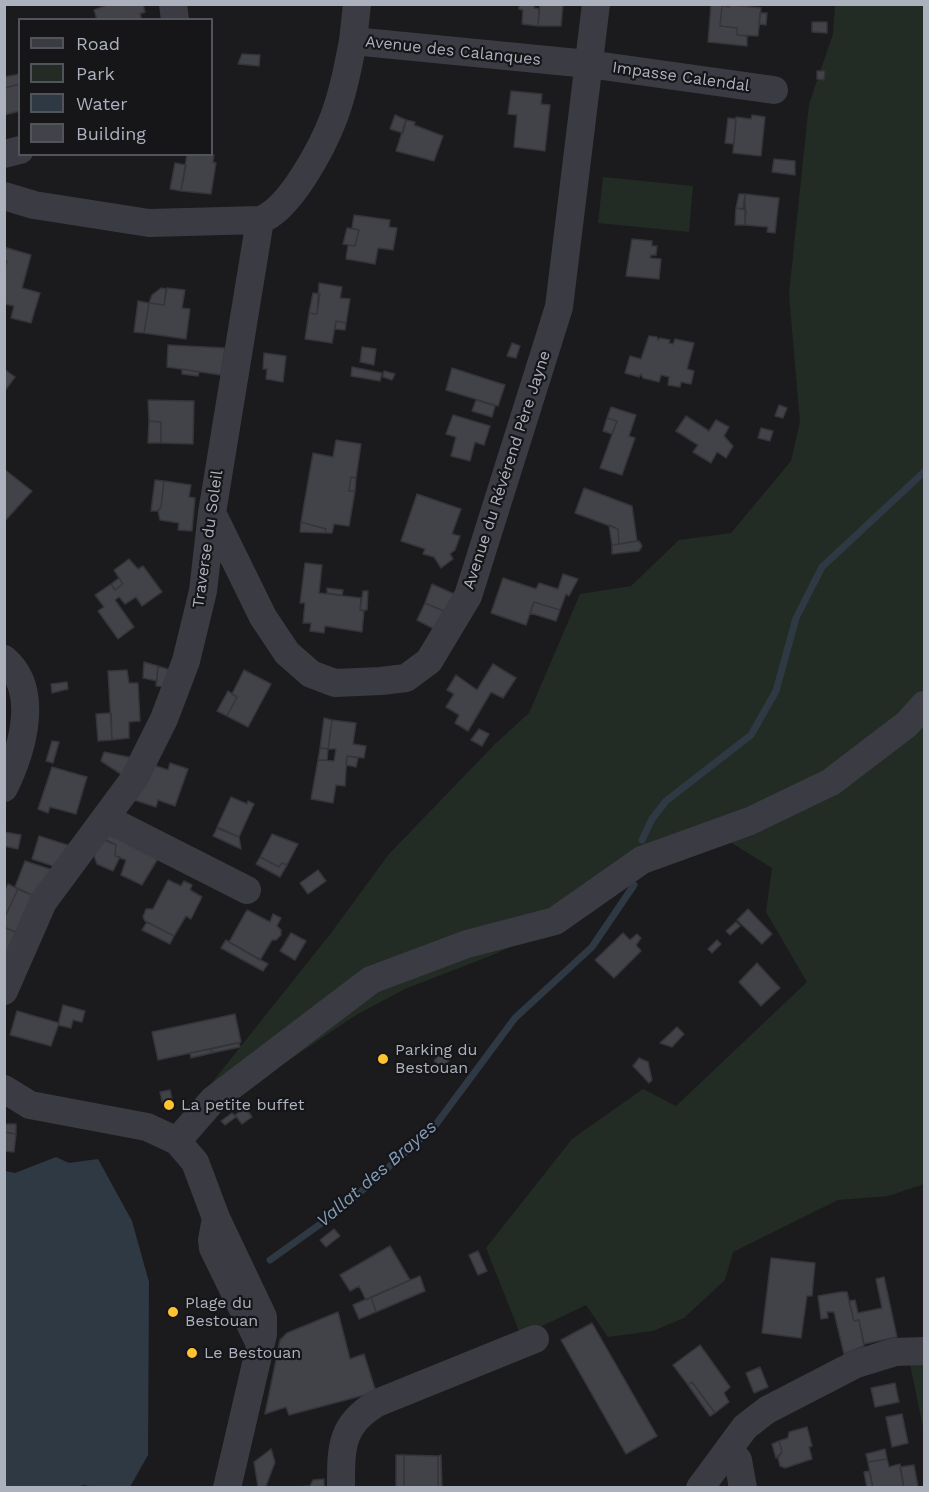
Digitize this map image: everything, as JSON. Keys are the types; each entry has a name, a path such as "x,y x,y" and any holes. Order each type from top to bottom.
{"street":[{"path":"353,41 357,4"},
{"path":"588,64 596,4"},
{"name":"Avenue des Calanques","path":"260,220 276,211 286,201 329,127 346,77 353,41 588,64"},
{"name":"Impasse Calendal","path":"588,64 774,90"},
{"name":"Avenue du Révérend Père Jayne","path":"212,513 263,617 287,653 311,674 334,683 381,681 406,678 429,661 468,596 559,307 588,64"},
{"path":"8,195 34,205 149,223 260,220"},
{"name":"Traverse du Soleil","path":"4,991 43,902 134,779 164,718 186,661 203,591 212,513 260,220"},
{"path":"4,659 19,676 25,688 26,705 15,763 4,788"},
{"path":"177,1141 213,1100 371,980 467,944 555,921 642,860 750,821 831,782 907,724 924,705"},
{"path":"106,819 247,890"},
{"path":"4,1089 30,1105 147,1127 177,1141 195,1162 216,1218 263,1317 264,1325 227,1488"},
{"path":"341,1488 341,1454 344,1438 362,1412 377,1403 535,1339"},
{"path":"700,1488 756,1418 856,1364 895,1352 924,1351"},
{"path":"729,1450 738,1460 744,1488"}],"green space":[{"path":"835,5 924,5 924,1184 888,1196 838,1200 733,1252 725,1280 684,1318 653,1331 608,1337 586,1305 521,1336 486,1248 572,1139 643,1089 676,1106 807,982 766,912 772,868 722,837 645,866 556,926 490,956 405,989 356,1015 218,1108 206,1090 331,933 389,854 495,744 529,713 580,594 631,586 679,540 731,533 791,461 800,422 789,294 809,104 833,34"},
{"path":"603,177 693,186 689,232 598,223"},
{"path":"910,1364 924,1365 924,1432"}],"water":[{"path":"56,1157 69,1163 98,1159 132,1221 149,1282 148,1455 130,1487 84,1485 72,1488 5,1487 5,1171 15,1173"}],"building":[{"path":"110,4 143,4 145,12 140,14 141,18 96,18 94,10"},
{"path":"519,4 534,4 534,8 539,9 538,26 522,24 523,10 519,9"},
{"path":"540,4 563,4 561,26 538,26"},
{"path":"711,4 730,5 730,7 722,6 720,26 737,28 737,35 747,36 747,46 708,42"},
{"path":"730,5 761,8 758,36 737,35 737,28 720,26 722,6 730,7"},
{"path":"760,13 767,13 766,25 759,24"},
{"path":"812,22 827,22 827,33 812,32"},
{"path":"242,54 260,55 259,66 238,64"},
{"path":"817,71 825,71 824,80 817,79"},
{"path":"18,74 18,84 4,88 4,77"},
{"path":"18,84 18,112 4,115 4,88"},
{"path":"511,91 542,94 541,104 550,105 545,151 514,147 517,115 508,114"},
{"path":"395,115 406,120 403,133 390,129"},
{"path":"752,115 765,117 761,156 733,153 736,117 751,119"},
{"path":"728,118 736,119 734,144 725,143"},
{"path":"406,120 443,136 434,161 396,151"},
{"path":"214,155 213,162 216,163 211,194 181,191 187,156"},
{"path":"774,159 795,161 795,175 772,172"},
{"path":"175,163 186,165 181,191 170,189"},
{"path":"739,194 745,194 743,209 736,208"},
{"path":"745,194 779,198 775,233 767,232 768,227 745,225"},
{"path":"736,208 746,210 745,225 735,225"},
{"path":"354,215 390,220 389,227 397,228 393,250 378,248 375,264 346,259 348,245 355,246 359,230 352,228"},
{"path":"347,228 359,230 355,246 343,244"},
{"path":"632,239 652,241 652,246 657,246 656,255 651,255 650,258 661,259 659,279 626,276"},
{"path":"4,247 31,255 22,288 40,293 31,323 11,318 14,306 5,304 4,270 7,261 4,261"},
{"path":"319,283 342,287 340,298 350,299 346,323 336,321 332,343 305,339 309,313 317,314"},
{"path":"161,288 166,289 164,305 149,303 152,295"},
{"path":"167,288 185,290 182,308 190,309 186,339 144,333 149,303 164,305"},
{"path":"313,293 320,294 317,314 309,313"},
{"path":"138,301 149,303 144,333 134,332"},
{"path":"336,321 346,323 345,330 335,329"},
{"path":"649,336 657,337 658,340 660,338 670,340 669,343 673,344 675,339 694,343 687,369 694,371 691,384 681,382 680,387 668,385 669,377 661,375 659,382 643,378 641,374 639,377 625,373 630,356 641,359"},
{"path":"512,343 520,346 516,358 507,356"},
{"path":"168,345 225,348 221,375 167,367"},
{"path":"362,347 376,349 374,365 360,362"},
{"path":"264,353 286,356 283,382 266,379 267,369 263,369"},
{"path":"352,367 382,373 380,381 351,376"},
{"path":"452,368 505,385 498,406 446,390"},
{"path":"4,369 15,377 4,392"},
{"path":"182,369 199,372 198,376 182,374"},
{"path":"384,371 395,374 392,380 383,377"},
{"path":"148,400 194,401 193,444 161,443 161,422 149,421"},
{"path":"476,400 495,406 492,417 472,411"},
{"path":"779,405 787,408 783,418 775,416"},
{"path":"611,407 636,415 629,436 635,438 622,475 600,468 617,421 607,418"},
{"path":"453,415 490,426 484,445 475,442 470,461 451,456 456,437 446,434"},
{"path":"686,416 709,431 716,420 729,427 724,436 733,446 726,458 717,452 711,463 693,452 698,445 676,431"},
{"path":"607,418 617,421 612,434 603,431"},
{"path":"149,421 161,422 161,443 148,443"},
{"path":"761,428 773,431 770,441 758,438"},
{"path":"336,440 361,444 356,478 351,477 349,491 355,491 349,526 334,524 332,533 325,533 326,529 301,522 313,453 333,457"},
{"path":"4,469 32,491 4,522"},
{"path":"351,477 356,478 355,491 349,491"},
{"path":"155,480 164,481 161,507 158,511 151,511"},
{"path":"164,481 191,485 189,497 195,498 192,531 178,530 179,523 160,520 158,511 161,507"},
{"path":"584,488 632,506 637,541 619,544 618,529 575,513"},
{"path":"417,494 461,509 452,534 460,536 455,550 450,554 453,559 441,568 434,557 423,554 425,549 401,541"},
{"path":"301,522 326,529 325,533 300,532"},
{"path":"609,525 618,529 619,544 612,545"},
{"path":"639,541 642,546 639,551 612,554 612,545"},
{"path":"129,559 138,569 143,566 162,592 142,606 136,597 125,604 119,597 115,600 134,627 118,639 98,611 104,607 95,595 111,584 115,590 123,584 114,570"},
{"path":"305,563 322,565 319,593 361,598 360,610 364,611 362,632 325,626 324,633 310,631 311,623 303,623 305,603 300,603"},
{"path":"563,574 578,579 569,596 566,594 560,610 534,602 526,625 491,613 503,578 536,589 539,583 558,589"},
{"path":"119,578 123,584 115,590 111,584"},
{"path":"432,584 454,594 446,612 425,603"},
{"path":"327,588 343,590 342,595 327,593"},
{"path":"363,591 368,591 367,610 360,610"},
{"path":"534,602 560,610 556,621 530,613"},
{"path":"425,603 446,612 436,630 417,620"},
{"path":"144,662 158,666 157,681 143,678"},
{"path":"493,664 516,678 503,698 491,692 468,731 455,723 459,715 446,707 454,694 447,690 456,675 477,690"},
{"path":"158,666 176,672 170,687 156,686"},
{"path":"127,670 129,683 138,683 140,721 129,722 129,738 112,740 108,671"},
{"path":"244,670 271,684 248,727 227,716 237,697 232,694"},
{"path":"67,682 68,689 52,693 51,684"},
{"path":"228,691 237,697 227,716 217,711"},
{"path":"111,713 112,740 98,741 96,714"},
{"path":"324,718 332,720 328,749 320,748"},
{"path":"332,720 356,723 353,744 366,746 364,758 347,756 345,786 336,785 333,803 311,799 318,760 334,761 336,749 328,749"},
{"path":"479,729 489,734 482,746 471,740"},
{"path":"52,741 59,742 53,763 46,761"},
{"path":"320,748 328,749 327,760 318,760"},
{"path":"104,752 133,758 124,776 101,761"},
{"path":"347,756 358,758 356,767 346,765"},
{"path":"170,763 188,769 175,806 158,800 156,807 134,800 153,765 168,770"},
{"path":"52,767 87,777 76,814 50,807 48,813 38,809"},
{"path":"231,797 247,804 248,801 254,804 239,837 217,827"},
{"path":"217,828 239,837 241,849 213,836"},
{"path":"104,830 160,855 142,885 121,875 126,860 115,856 116,845 98,837"},
{"path":"4,832 21,835 18,849 4,846"},
{"path":"272,834 298,844 287,865 282,863 279,867 260,857"},
{"path":"39,836 77,848 59,868 32,859"},
{"path":"102,838 116,845 115,856 120,857 113,871 97,864 94,856"},
{"path":"260,857 279,867 282,863 287,865 280,877 256,864"},
{"path":"25,861 56,871 36,897 15,887"},
{"path":"318,870 326,881 308,894 300,883"},
{"path":"168,880 181,886 184,881 192,885 190,890 202,897 191,919 186,916 174,936 145,921 143,917 146,909 153,909"},
{"path":"8,884 18,889 4,919 4,892"},
{"path":"18,889 36,897 20,934 4,927 4,919"},
{"path":"748,909 772,934 762,944 737,920"},
{"path":"247,910 270,922 273,914 281,918 277,926 281,930 281,935 276,940 272,940 260,960 229,942"},
{"path":"147,922 174,936 170,944 142,930"},
{"path":"736,922 740,926 730,935 726,931"},
{"path":"4,927 20,934 4,971"},
{"path":"291,933 306,941 295,960 280,951"},
{"path":"623,933 630,940 637,934 641,938 636,945 641,951 614,978 595,960"},
{"path":"226,940 268,964 263,971 221,948"},
{"path":"717,940 721,944 712,953 708,949"},
{"path":"757,963 780,988 761,1006 739,982"},
{"path":"63,1005 85,1011 82,1022 73,1020 71,1028 58,1025"},
{"path":"17,1011 59,1023 51,1046 10,1035"},
{"path":"235,1014 241,1042 158,1060 152,1032"},
{"path":"677,1027 684,1034 672,1047 660,1043"},
{"path":"466,1042 473,1047 468,1054 461,1049"},
{"path":"239,1043 240,1047 212,1053 211,1049"},
{"path":"211,1049 212,1053 191,1058 190,1053"},
{"path":"441,1052 450,1059 443,1068 434,1061"},
{"path":"639,1058 648,1062 652,1080 649,1083 633,1066"},
{"path":"170,1090 174,1108 164,1110 160,1092"},
{"path":"243,1104 252,1117 242,1124 235,1115 238,1113 236,1109"},
{"path":"232,1113 236,1117 225,1125 221,1121"},
{"path":"4,1124 16,1124 16,1134 4,1132"},
{"path":"4,1132 16,1134 14,1152 4,1151"},
{"path":"334,1229 340,1236 326,1247 320,1240"},
{"path":"390,1246 410,1280 366,1300 359,1286 350,1291 340,1275"},
{"path":"478,1251 487,1271 478,1275 469,1255"},
{"path":"771,1258 815,1263 812,1296 807,1296 801,1338 762,1333"},
{"path":"420,1276 425,1291 376,1312 371,1297"},
{"path":"884,1277 897,1337 864,1344 859,1320 854,1321 849,1301 855,1300 858,1313 882,1308 876,1279"},
{"path":"847,1292 854,1321 859,1320 864,1346 844,1354 834,1312 827,1312 828,1318 821,1319 818,1296"},
{"path":"371,1297 376,1312 359,1319 353,1305"},
{"path":"338,1312 350,1359 364,1354 376,1392 289,1415 286,1407 265,1414 280,1340 287,1333"},
{"path":"592,1323 657,1436 626,1454 561,1340"},
{"path":"700,1345 730,1387 724,1393 729,1402 715,1413 692,1382 688,1385 673,1365"},
{"path":"760,1367 768,1387 754,1393 746,1373"},
{"path":"692,1382 715,1413 710,1416 688,1385"},
{"path":"895,1383 899,1402 875,1407 871,1388"},
{"path":"902,1414 908,1443 892,1447 886,1417"},
{"path":"807,1427 812,1446 809,1447 812,1459 785,1468 780,1466 778,1458 782,1452 779,1441 788,1438 789,1432"},
{"path":"779,1441 782,1452 776,1458 772,1444"},
{"path":"271,1449 275,1462 266,1486 258,1487 254,1462"},
{"path":"885,1449 887,1459 868,1462 866,1454"},
{"path":"396,1455 404,1455 404,1488 396,1488"},
{"path":"404,1455 438,1456 438,1488 404,1488"},
{"path":"441,1455 442,1488 438,1488 438,1456"},
{"path":"887,1459 889,1467 900,1464 904,1488 873,1488 868,1462"},
{"path":"914,1465 918,1487 904,1488 900,1467"},
{"path":"869,1471 873,1488 867,1488 864,1472"},
{"path":"324,1479 324,1488 283,1488 310,1486 313,1480"}],"waterway":[{"name":"Vallat des Brayes","path":"642,840 652,819 666,801 751,735 776,691 796,618 822,567 924,472"},
{"name":"Vallat des Brayes","path":"270,1260 340,1210 434,1127 515,1018 592,947 634,885"}],"place":[{"name":"Parking du Bestouan","path":"383,1059"},
{"name":"La petite buffet","path":"169,1105"},
{"name":"Plage du Bestouan","path":"173,1312"},
{"name":"Le Bestouan","path":"192,1353"}]}
